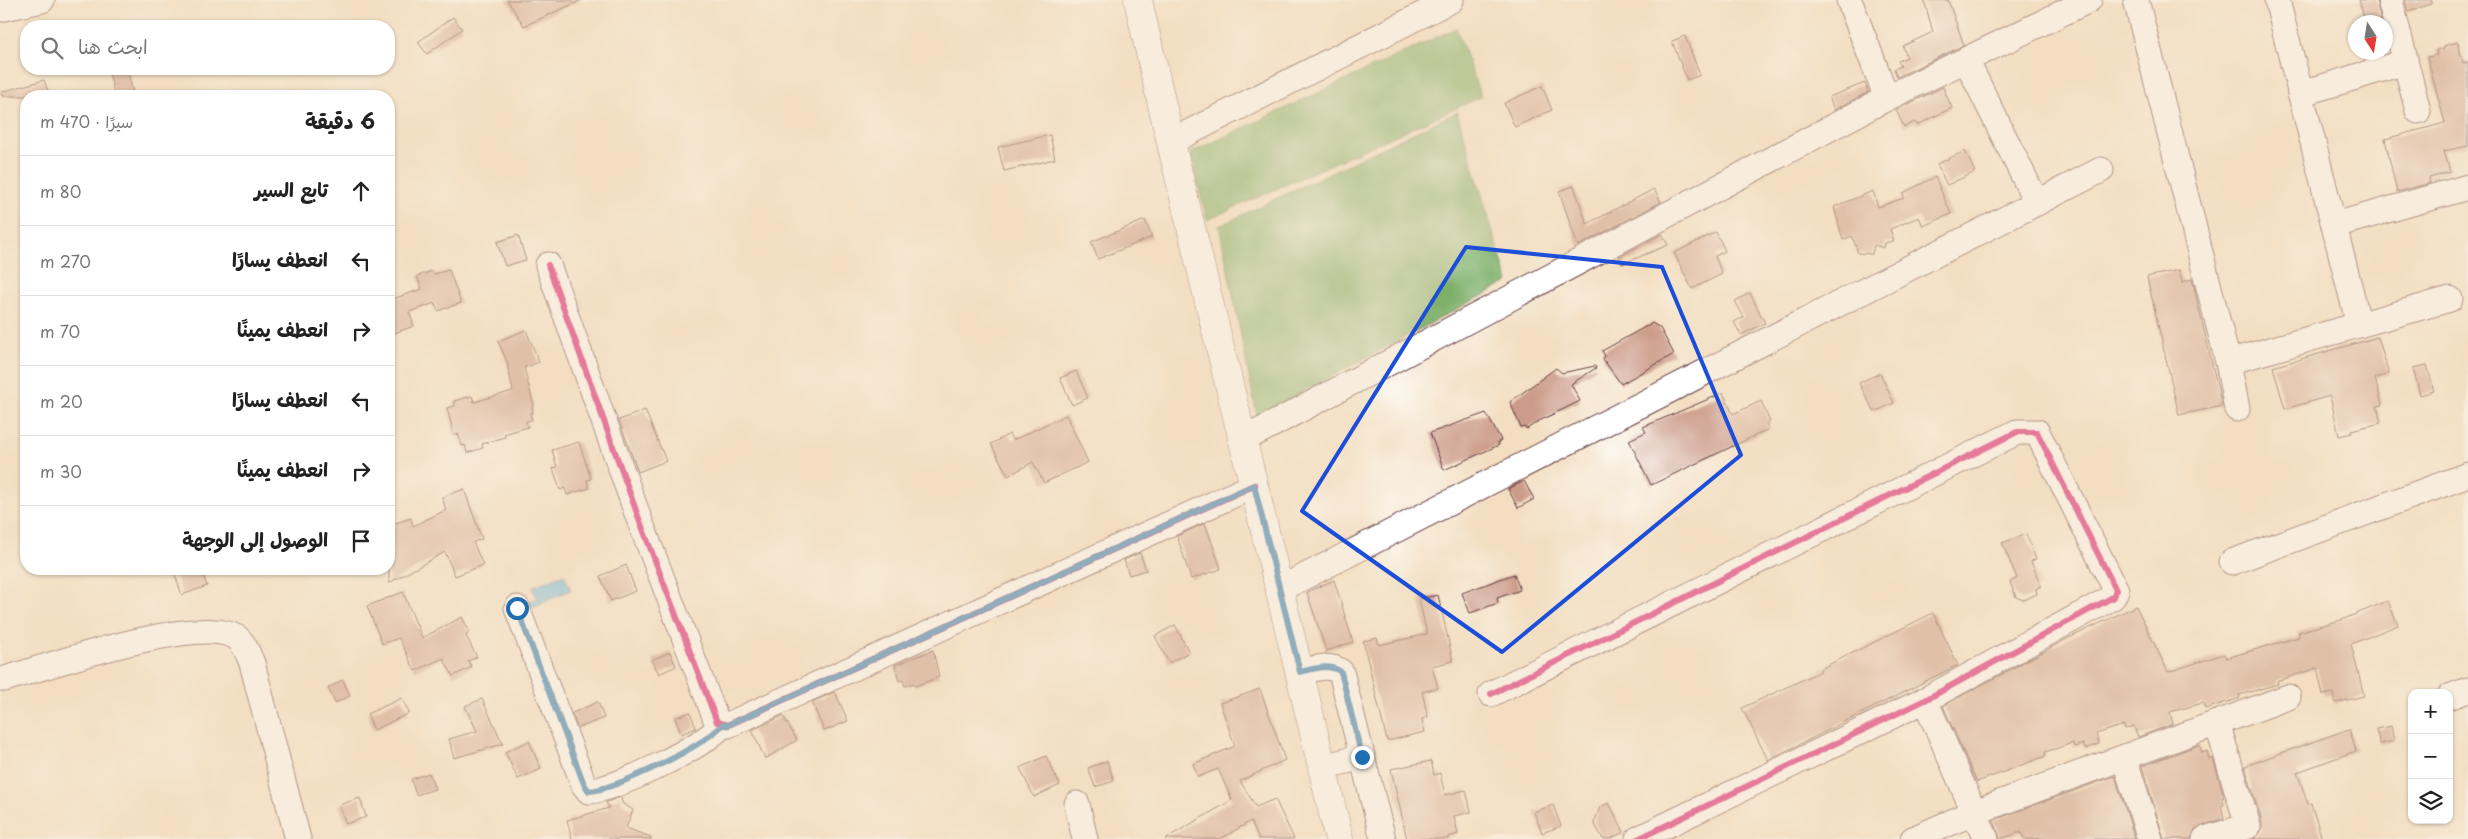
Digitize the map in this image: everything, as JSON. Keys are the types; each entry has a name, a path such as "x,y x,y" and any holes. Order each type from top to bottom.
{"main road":[{"path":"1138,0 1170,142 1280,589 1339,839"}],"street":[{"path":"0,9 42,0"},
{"path":"1170,142 1451,0"},
{"path":"1849,0 1887,98"},
{"path":"1243,440 1887,98 2089,0"},
{"path":"2136,0 2228,362 2237,409"},
{"path":"2277,0 2359,325"},
{"path":"2390,0 2418,111"},
{"path":"2300,94 2405,62"},
{"path":"1972,72 2036,203"},
{"path":"1280,589 2101,170"},
{"path":"2334,225 2468,187"},
{"path":"548,265 638,516 717,722 722,725 728,725 1254,485"},
{"path":"2228,362 2450,299"},
{"path":"1491,694 2017,432 2037,432 2116,590 2116,594 1925,700 1638,839"},
{"path":"2232,562 2468,476"},
{"path":"517,608 584,784 589,791 609,787 681,753 712,736 722,725"},
{"path":"5,679 146,639 198,630 220,631 237,638 247,651 252,663 298,839"},
{"path":"1300,672 1323,667 1334,667 1341,672 1383,839"},
{"path":"2453,696 2468,690"},
{"path":"1913,839 1975,812 2288,697"},
{"path":"1925,700 1986,839"},
{"path":"2205,839 2250,832 2217,723"},
{"path":"1322,767 1362,757"},
{"path":"2124,758 2150,839"},
{"path":"1077,804 1085,839"}],"highlighted area":[{"path":"1466,247 1662,267 1741,455 1502,652 1302,511"}],"green space":[{"path":"1456,28 1481,97 1207,220 1190,153"},
{"path":"1457,112 1508,282 1257,416 1219,226"}],"water":[{"path":"564,574 571,590 530,608 528,602 537,598 532,587"}],"building":[{"path":"507,0 582,0 524,26"},
{"path":"1924,0 1948,0 1964,45 1897,77 1894,69 1901,66 1898,61 1907,57 1903,46 1933,32"},
{"path":"2359,0 2376,0 2379,15 2363,15"},
{"path":"2405,0 2432,0 2432,4 2408,11"},
{"path":"453,17 462,29 427,54 418,42"},
{"path":"1685,36 1700,75 1687,80 1672,41"},
{"path":"2458,42 2463,63 2468,62 2468,146 2444,151 2450,172 2429,178 2430,183 2397,192 2385,139 2445,123 2427,57 2437,55 2436,50"},
{"path":"110,75 129,75 132,90 113,90"},
{"path":"44,80 48,90 20,90 20,96 2,96 1,92"},
{"path":"1865,83 1868,92 1834,110 1829,97"},
{"path":"1542,86 1552,110 1515,127 1504,103"},
{"path":"1943,87 1952,108 1917,125 1915,122 1904,127 1896,110"},
{"path":"1050,135 1055,159 1004,171 998,147"},
{"path":"1965,151 1975,172 1947,185 1937,164"},
{"path":"1935,177 1951,214 1923,226 1919,217 1890,229 1894,241 1885,243 1884,248 1874,245 1872,254 1858,253 1852,236 1843,240 1834,207 1873,191 1878,207 1904,198 1903,193"},
{"path":"1574,186 1587,224 1654,189 1661,202 1578,246 1559,191"},
{"path":"1145,220 1152,237 1098,259 1091,242"},
{"path":"1716,232 1725,251 1715,256 1722,274 1692,289 1674,253"},
{"path":"1662,234 1668,245 1622,264 1619,257"},
{"path":"518,235 526,260 505,266 497,242"},
{"path":"449,270 461,303 438,311 435,303 409,312 414,326 395,333 395,298 422,289 417,276 433,271 434,274"},
{"path":"2179,270 2182,282 2192,279 2222,406 2179,415 2147,277"},
{"path":"1750,293 1765,323 1741,335 1734,322 1744,317 1735,301"},
{"path":"1652,323 1660,328 1674,354 1621,384 1603,359 1605,356 1602,351"},
{"path":"526,330 539,362 524,368 534,406 532,406 533,413 530,413 532,420 526,421 528,427 504,434 505,437 482,444 483,448 467,453 465,445 462,446 458,434 454,435 447,408 455,406 454,401 472,396 474,402 513,391 507,362 498,341"},
{"path":"2378,337 2389,374 2375,378 2382,405 2377,406 2381,423 2351,430 2352,433 2339,436 2330,396 2285,409 2273,367"},
{"path":"2427,365 2434,391 2420,395 2413,368"},
{"path":"1595,366 1596,368 1571,384 1580,401 1537,422 1527,429 1521,428 1510,402 1556,368 1562,373"},
{"path":"1076,371 1088,398 1072,405 1060,378"},
{"path":"1880,373 1894,403 1874,412 1859,383"},
{"path":"1723,393 1733,414 1761,401 1770,422 1766,424 1769,429 1651,485 1629,440 1646,432 1643,427"},
{"path":"645,410 666,461 638,472 619,420"},
{"path":"1486,413 1501,440 1498,442 1499,445 1444,470 1430,433"},
{"path":"1066,415 1088,462 1044,483 1033,462 1008,476 991,444 1009,434 1013,440"},
{"path":"579,442 591,479 587,480 589,488 567,495 565,488 560,490 553,468 557,467 552,450"},
{"path":"1524,481 1534,499 1518,508 1508,489"},
{"path":"464,489 482,539 473,542 483,565 455,576 445,552 389,583 389,575 395,575 395,523 411,518 413,526 446,510 442,497"},
{"path":"1205,523 1221,569 1191,579 1177,536"},
{"path":"2026,534 2036,559 2031,561 2041,586 2036,589 2037,594 2023,600 2016,597 2010,582 2017,578 2002,543"},
{"path":"1140,553 1146,570 1129,575 1124,560"},
{"path":"626,565 636,591 611,601 600,576"},
{"path":"1514,574 1520,590 1497,598 1498,603 1470,613 1462,593"},
{"path":"175,575 203,575 207,586 182,595"},
{"path":"1334,580 1353,642 1326,651 1307,592"},
{"path":"403,592 422,638 462,617 469,631 466,636 477,657 468,661 472,667 453,676 443,658 415,671 399,638 382,644 367,606"},
{"path":"1438,595 1453,661 1432,666 1438,688 1422,692 1428,717 1422,719 1425,732 1387,741 1363,641 1377,638 1379,645 1427,634 1419,599"},
{"path":"2388,601 2398,625 2351,644 2364,696 2335,703 2333,693 2323,695 2317,668 2277,681 2278,684 2239,695 2240,698 2205,709 2203,703 2170,712 2173,724 2138,737 2134,726 2125,729 2124,725 2096,734 2099,744 2085,749 2083,744 2074,747 2073,743 2045,752 2046,756 1977,782 1943,706 2067,639 2136,606 2168,672 2224,654 2226,658 2299,637 2298,632 2341,620"},
{"path":"1933,613 1958,665 1768,760 1742,708 1821,671 1820,669"},
{"path":"1175,625 1189,652 1169,663 1155,636"},
{"path":"933,650 939,677 915,686 914,683 905,686 903,680 899,681 895,665"},
{"path":"670,652 676,666 659,674 652,660"},
{"path":"343,680 350,696 335,703 328,688"},
{"path":"1260,689 1285,760 1240,781 1256,807 1275,799 1294,839 1259,839 1251,821 1220,839 1165,839 1232,800 1218,769 1198,777 1193,764 1235,746 1220,703"},
{"path":"835,692 848,721 824,731 812,702"},
{"path":"402,698 409,713 374,730 367,714"},
{"path":"482,699 503,744 454,758 449,739 477,731 465,706"},
{"path":"598,702 604,718 578,728 572,713"},
{"path":"690,712 696,728 681,734 675,718"},
{"path":"783,716 797,740 765,759 752,730"},
{"path":"2391,726 2394,741 2380,744 2376,729"},
{"path":"2349,729 2356,751 2297,772 2308,804 2311,803 2322,839 2254,839 2262,830 2262,822 2245,766"},
{"path":"529,741 541,769 518,779 505,752"},
{"path":"2199,745 2202,753 2207,751 2209,759 2213,758 2224,797 2222,797 2224,805 2221,806 2224,818 2195,829 2191,839 2164,839 2142,766"},
{"path":"1046,756 1060,785 1034,797 1020,768"},
{"path":"1107,761 1114,781 1095,787 1088,768"},
{"path":"1431,761 1434,775 1440,773 1445,795 1466,790 1471,812 1454,816 1458,834 1448,837 1448,839 1407,839 1391,769"},
{"path":"429,773 435,789 416,795 411,779"},
{"path":"2115,776 2135,839 2024,839 2021,832 2000,839 1994,820"},
{"path":"621,797 622,803 633,810 626,828 651,837 651,839 572,839 567,820 609,808 606,802"},
{"path":"360,798 366,817 346,824 339,805"},
{"path":"1609,803 1624,832 1610,839 1603,839 1594,823 1600,807"},
{"path":"1553,805 1561,826 1542,833 1534,812"}],"cycle path":[{"path":"548,265 638,516 717,722 728,725 1255,485"},
{"path":"1491,694 2017,432 2037,432 2116,590 2113,597 1925,700 1638,839"}],"route":[{"path":"517,608 584,784 589,791 597,791 628,779 690,749 712,736 722,725 728,725 1254,485 1300,672 1323,667 1334,667 1341,672 1362,757"}]}
